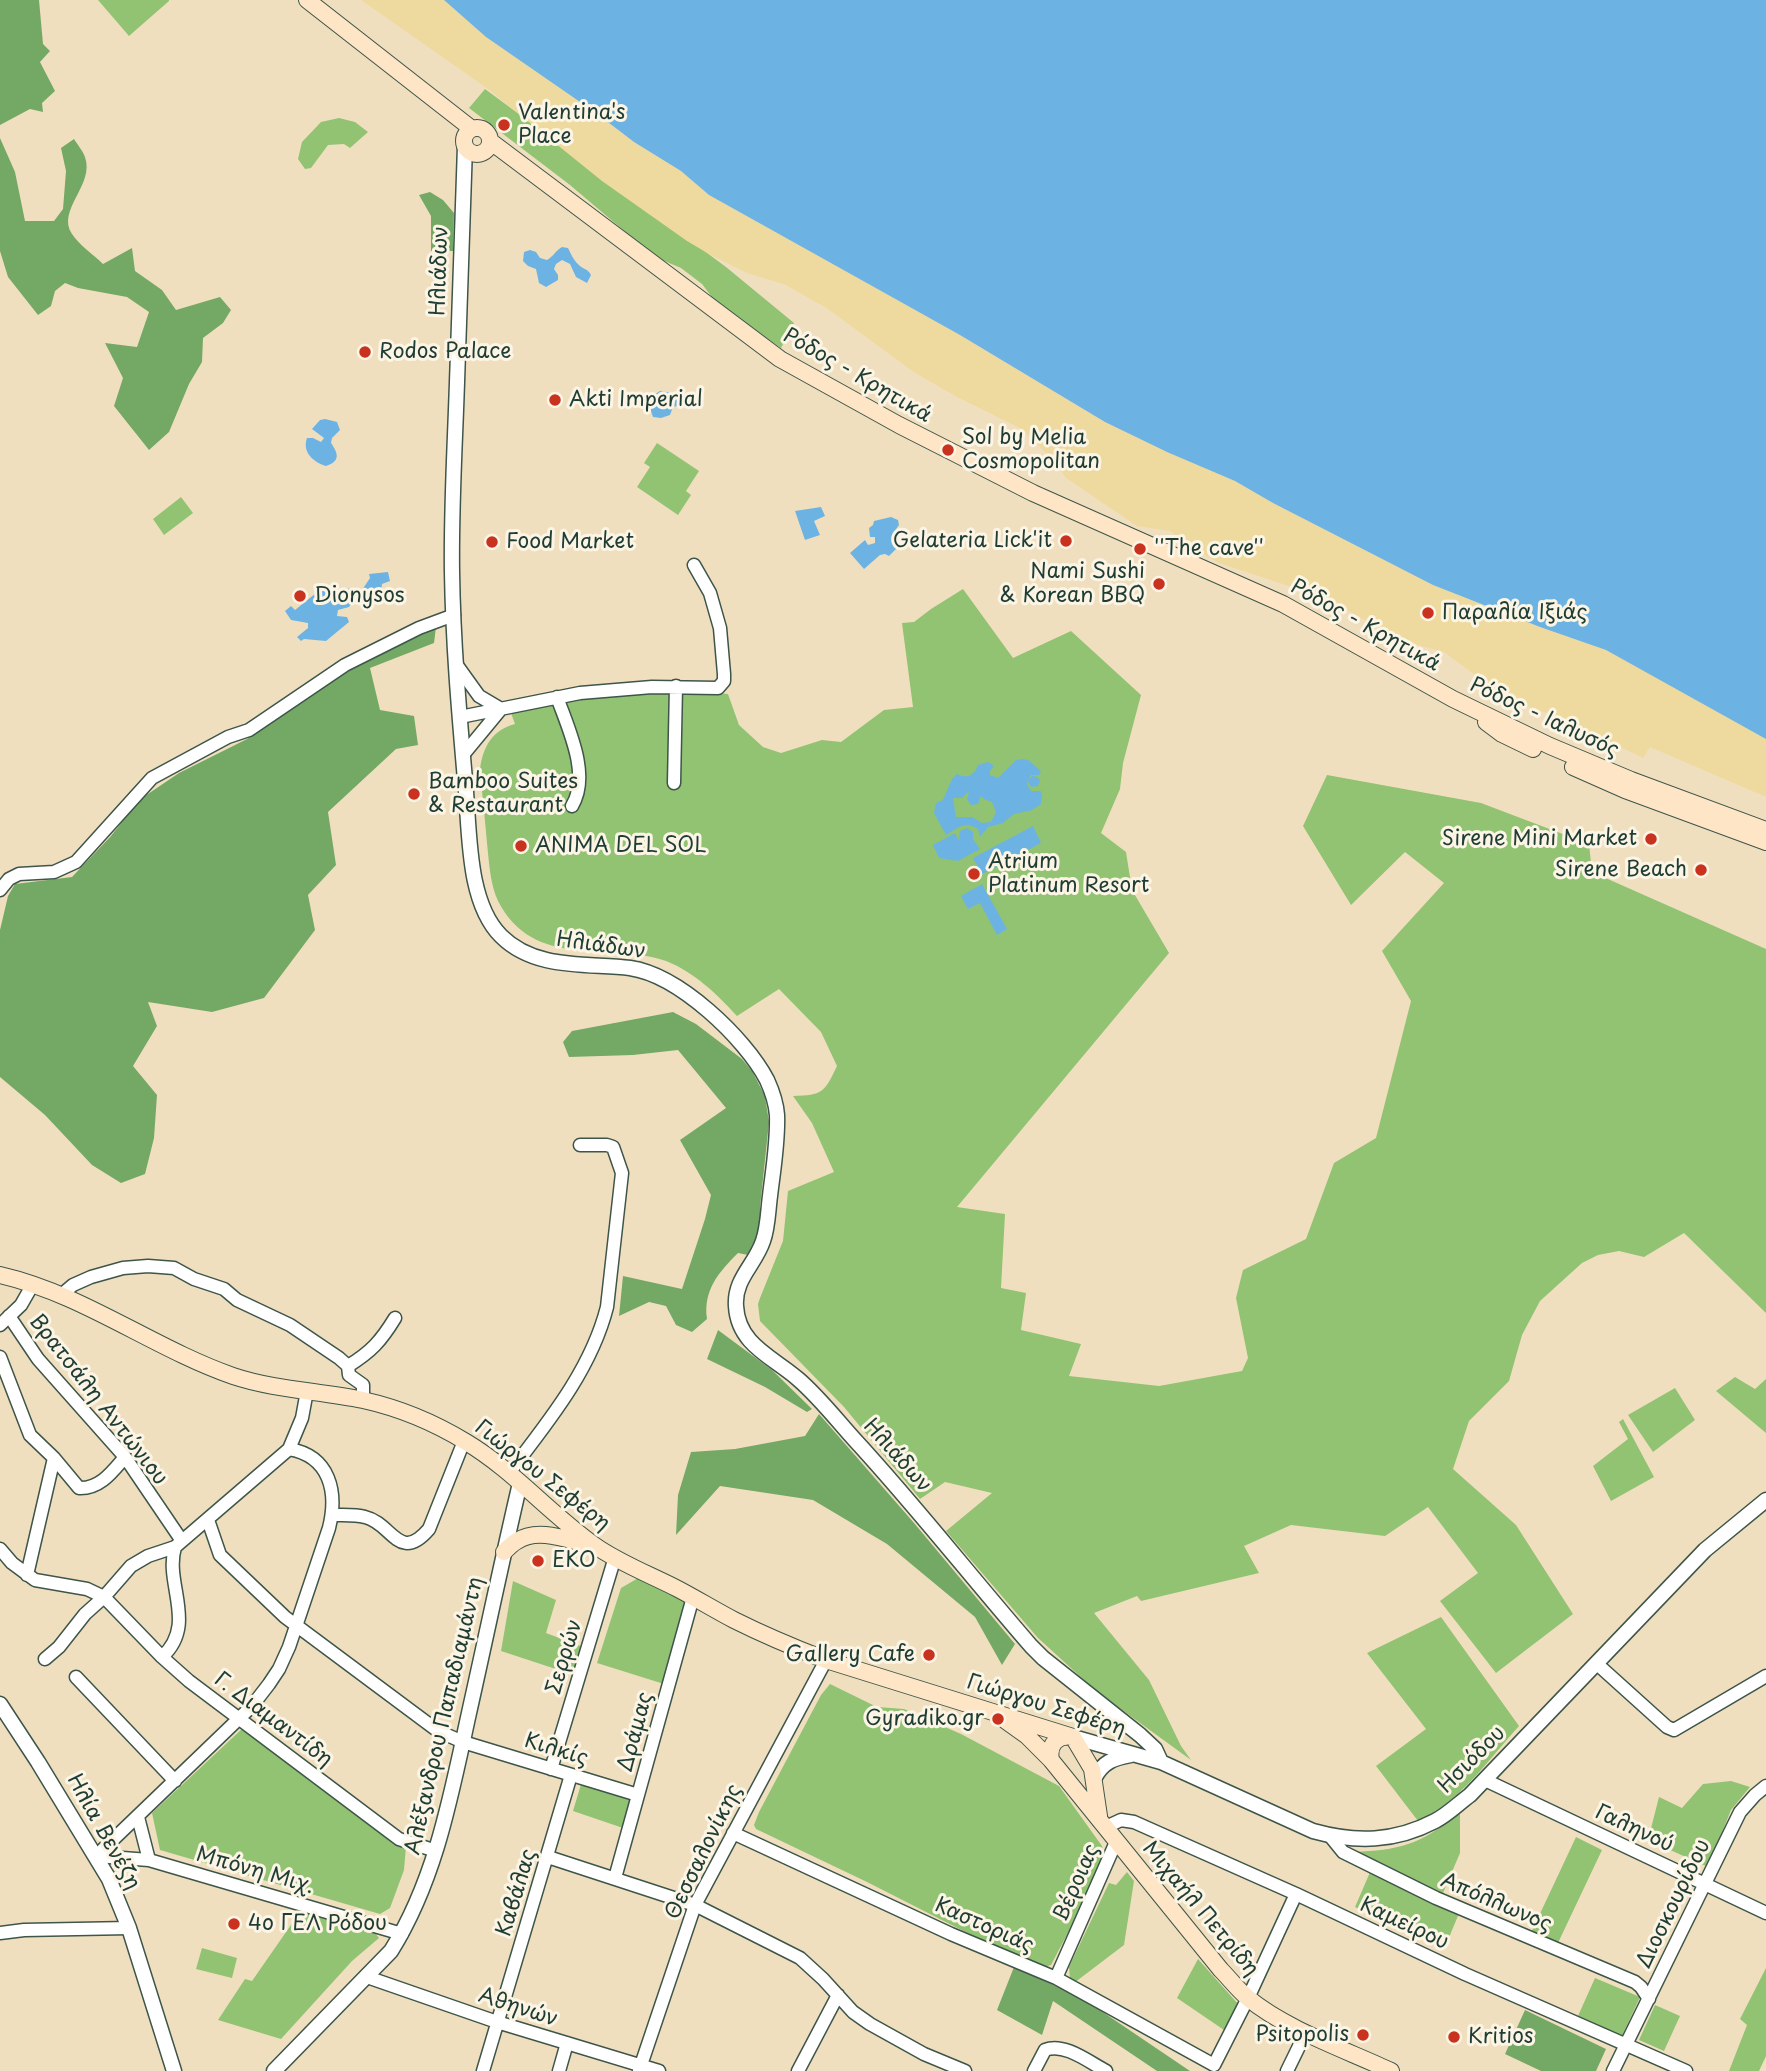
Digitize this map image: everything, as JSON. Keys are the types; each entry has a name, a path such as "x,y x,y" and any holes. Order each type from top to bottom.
{"main road":[{"name":"Ρόδος - Κρητικά","path":"307,0 477,140 780,359 984,469 1283,604 1453,699"},
{"name":"Ρόδος - Ιαλυσός","path":"1453,699 1565,752 1682,800 1766,830"},
{"name":"Ρόδος - Ιαλυσός","path":"1453,699 1502,734 1545,755 1625,790 1766,842"},
{"name":"Γιώργου Σεφέρη","path":"0,1275 33,1284 213,1368 254,1382 363,1400 396,1409 464,1441 514,1478 566,1525 597,1547 734,1620 826,1660 1073,1737"},
{"path":"504,1552 524,1537 541,1535 597,1547"},
{"name":"Μιχαήλ Πετρίδη","path":"990,1712 1027,1736 1051,1760 1221,1970 1248,1998 1306,2032 1391,2071"},
{"path":"1051,1760 1050,1750 1055,1741 1063,1736 1073,1737 1090,1764 1103,1823"},
{"path":"1071,1786 1086,1788 1094,1779"}],"street":[{"name":"Ηλιάδων","path":"477,140 464,173 453,524 456,664 477,890 481,905 500,935 524,953 568,964 648,972 672,984 703,1006 746,1050 769,1085 775,1099 777,1117 774,1167 765,1233 762,1245 742,1275 736,1291 737,1315 747,1337 757,1350 799,1380 892,1481 1031,1646 1140,1735 1155,1749 1161,1762"},
{"path":"460,717 580,693 676,686 718,688 724,681 720,628 710,593 694,565"},
{"path":"0,890 9,879 19,874 54,872 76,862 152,778 229,737 249,730 345,665 419,628 454,615"},
{"path":"456,664 479,696 501,709"},
{"path":"674,783 676,686"},
{"path":"557,697 574,744 580,777 578,797 572,806"},
{"path":"463,755 501,709"},
{"path":"514,1478 574,1384 603,1324 607,1307 622,1173 613,1147 580,1145"},
{"path":"60,1296 73,1285 123,1268 174,1268 194,1279 224,1289 237,1300 290,1325 339,1358 348,1366 349,1375 363,1385 363,1400"},
{"path":"4,1321 21,1305 33,1284"},
{"path":"348,1366 367,1354 379,1342 395,1318"},
{"name":"Βρατσάλη Αντώνιου","path":"4,1321 125,1457 178,1544"},
{"path":"0,1357 30,1435 79,1488 86,1489 104,1481 125,1457"},
{"path":"45,1659 59,1647 93,1605 104,1597 131,1566 178,1544 289,1449 302,1418 307,1391"},
{"path":"332,1515 364,1516 400,1541 419,1541 429,1529 464,1441"},
{"path":"96,1856 252,1706 279,1669 289,1647 332,1515 333,1495 328,1476 311,1457 302,1451 289,1449"},
{"path":"27,1575 54,1458"},
{"name":"Αλέξανδρου Παπαδιαμάντη","path":"274,2071 391,1951 419,1899 436,1851 463,1742 504,1552 514,1478"},
{"name":"Ησιόδου","path":"1138,1756 1161,1762 1313,1831 1330,1836 1356,1840 1373,1839 1410,1831 1436,1820 1485,1780 1705,1550 1766,1500"},
{"name":"Κιλκίς","path":"208,1520 220,1555 285,1618 438,1731 463,1742 638,1796"},
{"path":"162,1657 172,1648 177,1638 179,1605 171,1559 178,1544"},
{"path":"0,1549 12,1563 35,1580 86,1589 104,1597"},
{"name":"Σερρών","path":"551,1769 615,1557"},
{"name":"Γ. Διαμαντίδη","path":"104,1597 162,1657 238,1719 399,1839 436,1851"},
{"name":"Δράμας","path":"615,1878 693,1597"},
{"name":"Θεσσαλονίκης","path":"640,2068 695,1905 826,1660"},
{"path":"1595,1663 1667,1727 1674,1730 1766,1676"},
{"path":"76,1677 175,1781"},
{"name":"Ηλία Βενέζη","path":"0,1704 109,1879 129,1928 174,2071"},
{"path":"1094,1779 1098,1769 1109,1761 1138,1756 1147,1745 1140,1735"},
{"name":"Γιώργου Σεφέρη","path":"1073,1737 1138,1756"},
{"name":"Καβάλας","path":"484,2071 572,1775"},
{"name":"Γαληνού","path":"1485,1780 1766,1913"},
{"name":"Διοσκουρίδου","path":"1613,2071 1740,1812 1766,1786"},
{"path":"138,1817 149,1860"},
{"name":"Καμείρου","path":"1103,1823 1121,1820 1134,1822 1296,1894 1465,1974 1686,2071"},
{"name":"Καστοριάς","path":"733,1833 951,1934 1056,1978 1214,2065 1248,1998"},
{"name":"Απόλλωνος","path":"1330,1836 1343,1852 1436,1898 1635,1982 1649,1999"},
{"name":"Βέροιας","path":"1056,1978 1116,1842"},
{"name":"Μπόνη Μιχ.","path":"96,1856 149,1860 402,1934"},
{"path":"548,1857 695,1905 800,1958 853,2012 879,2030 924,2054 965,2071"},
{"path":"1248,1998 1296,1894"},
{"path":"0,1933 129,1928"},
{"name":"Αθηνών","path":"367,1977 640,2068 659,2071"},
{"path":"799,2071 838,1995"},
{"path":"1287,2071 1306,2032"},
{"path":"559,2071 567,2043"},
{"path":"1034,2071 1045,2050 1055,2047 1106,2071"}],"green space":[{"path":"0,0 39,0 43,44 50,51 40,62 55,91 42,103 43,112 30,109 0,125"},
{"path":"98,0 169,0 169,1 129,36"},
{"path":"485,89 726,267 794,323 781,348 718,305 702,284 681,268 655,257 570,185 469,108"},
{"path":"339,118 355,122 368,132 350,148 344,144 328,145 311,168 305,169 298,159 302,142 321,122"},
{"path":"0,138 15,172 25,221 54,221 63,209 66,171 61,148 74,139 84,155 87,167 72,206 68,225 79,242 103,264 132,248 135,271 162,290 176,310 220,297 231,310 223,323 203,338 202,362 189,384 169,432 149,450 114,406 123,378 105,343 137,347 149,312 127,297 65,283 55,291 51,306 38,315 8,277 0,251"},
{"path":"430,192 443,200 454,213 453,251 431,251 431,216 419,195"},
{"path":"657,443 699,471 686,491 691,495 678,515 637,487 650,467 644,463"},
{"path":"181,497 193,513 164,535 153,519"},
{"path":"963,589 1013,658 1071,631 1141,695 1123,763 1120,789 1101,833 1126,852 1132,890 1169,953 957,1207 1005,1214 1001,1288 1026,1293 1021,1330 1081,1344 1069,1376 1159,1386 1242,1371 1248,1358 1236,1298 1243,1270 1306,1239 1334,1163 1376,1138 1411,1001 1382,951 1444,883 1405,852 1351,905 1303,826 1327,775 1481,803 1589,844 1592,872 1766,949 1766,1313 1684,1233 1644,1257 1619,1251 1598,1255 1582,1263 1540,1301 1522,1335 1509,1381 1469,1421 1453,1469 1516,1525 1573,1614 1496,1673 1440,1601 1478,1573 1428,1507 1385,1536 1291,1525 1244,1546 1259,1573 1141,1601 1137,1596 1094,1613 1149,1680 1181,1746 1191,1760 1096,1691 1038,1638 946,1531 992,1493 945,1482 920,1499 844,1407 760,1321 758,1304 783,1241 788,1191 834,1172 812,1123 793,1096 811,1095 821,1091 837,1066 821,1032 779,989 737,1016 704,984 666,961 552,945 531,937 513,923 498,901 490,873 480,769 490,740 500,730 515,724 511,713 569,699 669,689 728,694 739,725 763,747 781,753 822,740 841,742 884,710 913,707 902,623 914,622"},
{"path":"437,619 434,643 370,668 380,710 414,716 418,745 396,749 328,812 336,865 308,895 315,930 264,998 212,1012 148,1002 157,1026 133,1066 157,1095 154,1138 145,1174 121,1183 92,1165 45,1115 0,1077 0,930 8,896 15,884 72,877 111,836 139,800 179,773 247,739 342,668"},
{"path":"673,1012 696,1024 742,1059 752,1071 765,1096 769,1122 760,1207 763,1229 748,1255 738,1253 714,1282 707,1299 707,1319 692,1332 676,1325 666,1306 649,1302 619,1316 623,1276 682,1289 711,1195 680,1140 726,1108 678,1050 633,1055 569,1057 563,1042 572,1031"},
{"path":"718,1330 772,1370 812,1409 807,1412 765,1387 707,1359"},
{"path":"1735,1377 1755,1389 1766,1379 1766,1433 1716,1391"},
{"path":"1675,1388 1695,1420 1653,1452 1628,1415"},
{"path":"819,1414 1015,1644 1002,1665 975,1617 887,1544 813,1500 720,1486 676,1535 678,1495 691,1452 735,1449 805,1436"},
{"path":"1623,1419 1654,1477 1611,1501 1593,1466 1628,1439 1619,1422"},
{"path":"640,1577 688,1601 664,1684 597,1663 621,1588"},
{"path":"513,1581 556,1600 546,1633 583,1647 574,1675 501,1651"},
{"path":"1441,1617 1519,1726 1461,1791 1418,1821 1376,1766 1426,1729 1367,1653"},
{"path":"830,1684 877,1707 904,1709 961,1734 1059,1786 1102,1846 1105,1862 1051,1965 1045,1967 995,1947 756,1829 754,1825 759,1812 821,1695"},
{"path":"244,1727 406,1846 404,1870 390,1908 380,1914 160,1850 152,1813"},
{"path":"582,1781 632,1798 623,1828 573,1811"},
{"path":"1731,1781 1750,1787 1731,1810 1708,1867 1648,1840 1659,1797 1682,1808 1703,1784"},
{"path":"1460,1812 1460,1853 1443,1893 1348,1852 1381,1850 1408,1844 1433,1832"},
{"path":"1576,1837 1602,1850 1557,1945 1530,1935"},
{"path":"1371,1870 1460,1911 1445,1947 1355,1907"},
{"path":"1127,1872 1134,1881 1124,1945 1074,1983 1070,1980 1069,1967 1109,1883 1116,1885"},
{"path":"302,1909 370,1926 379,1938 352,1961 281,2039 218,2020 245,1979 252,1981"},
{"path":"202,1948 237,1958 232,1978 196,1969"},
{"path":"1198,1959 1239,2005 1224,2030 1177,1998"},
{"path":"1014,1967 1082,1998 1190,2071 1157,2071 1053,2001 1042,2035 997,2010"},
{"path":"1766,1968 1766,2056 1759,2071 1729,2071 1747,2025 1740,2019"},
{"path":"1595,1978 1640,1997 1622,2036 1578,2016"},
{"path":"1655,2005 1680,2016 1664,2051 1639,2040"},
{"path":"1525,2010 1606,2049 1596,2071 1541,2071 1505,2054"}],"sand":[{"path":"361,0 444,0 486,37 634,142 681,171 709,195 960,335 1105,422 1235,481 1433,585 1606,650 1746,726 1766,739 1766,797 1650,747 1643,758 1559,717 1508,700 1444,652 1399,640 1328,599 1219,563 1192,548 1170,531 1137,526 1066,478 1053,460 1022,429 915,373 828,309 786,285 747,273 687,241 602,181 488,89"}],"water":[{"path":"444,0 1766,0 1766,739 1606,650 1433,585 1235,481 1105,422 960,335 709,195 681,171 634,142 486,37"},
{"path":"562,247 568,248 576,262 590,273 587,283 576,277 570,264 562,260 554,269 558,280 546,287 539,283 536,269 523,261 524,252 536,252 540,258 547,260"},
{"path":"660,391 673,393 681,405 673,407 670,415 661,418 653,417 649,405 651,397"},
{"path":"320,420 337,422 340,430 331,443 336,459 326,466 310,456 306,448 307,438 321,442 324,438 312,429"},
{"path":"821,507 825,516 814,521 820,535 805,540 795,511"},
{"path":"891,517 898,520 899,525 894,532 897,548 889,556 880,555 864,569 850,553 865,540 868,545 875,543 875,537 870,537 869,528 874,521"},
{"path":"388,572 390,581 382,584 380,602 363,606 359,600 354,600 349,607 338,610 337,616 347,617 349,622 326,641 301,641 297,637 308,628 308,623 291,620 285,611 291,606 295,610 321,589 331,586 336,590 362,590 370,578 369,574"},
{"path":"1016,760 1028,760 1041,771 1039,775 1031,775 1028,780 1032,776 1037,777 1040,780 1038,786 1031,787 1028,781 1027,784 1031,791 1041,791 1041,804 1032,810 1014,814 1003,823 988,827 980,837 978,829 969,825 946,835 934,813 936,803 943,800 952,779 957,774 970,776 978,765 988,762 994,766 990,775 998,778","holes":["969,791 967,800 971,805 978,804 981,796 992,802 996,812 991,822 982,823 972,817 956,817 953,798 962,798"]},
{"path":"1033,826 1041,843 982,874 973,858"},
{"path":"967,828 973,832 973,839 980,849 958,861 939,858 933,845 955,833 960,842 960,831"},
{"path":"982,884 1007,929 997,935 980,903 968,909 961,896"}],"place":[{"name":"Valentina's Place","path":"504,125"},
{"name":"Rodos Palace","path":"365,352"},
{"name":"Akti Imperial","path":"555,400"},
{"name":"Sol by Melia Cosmopolitan","path":"948,450"},
{"name":"Gelateria Lick'it","path":"1066,541"},
{"name":"Food Market","path":"492,542"},
{"name":"''The cave''","path":"1140,549"},
{"name":"Nami Sushi & Korean BBQ","path":"1159,584"},
{"name":"Dionysos","path":"300,596"},
{"name":"Παραλία Ιξιάς","path":"1428,613"},
{"name":"Bamboo Suites & Restaurant","path":"414,794"},
{"name":"Sirene Mini Market","path":"1651,839"},
{"name":"ANIMA DEL SOL","path":"521,846"},
{"name":"Sirene Beach","path":"1701,870"},
{"name":"Atrium Platinum Resort","path":"974,874"},
{"name":"EKO","path":"538,1561"},
{"name":"Gallery Cafe","path":"929,1655"},
{"name":"Gyradiko.gr","path":"998,1719"},
{"name":"4ο ΓΕΛ Ρόδου","path":"234,1924"},
{"name":"Psitopolis","path":"1363,2035"},
{"name":"Kritios","path":"1454,2037"}]}
